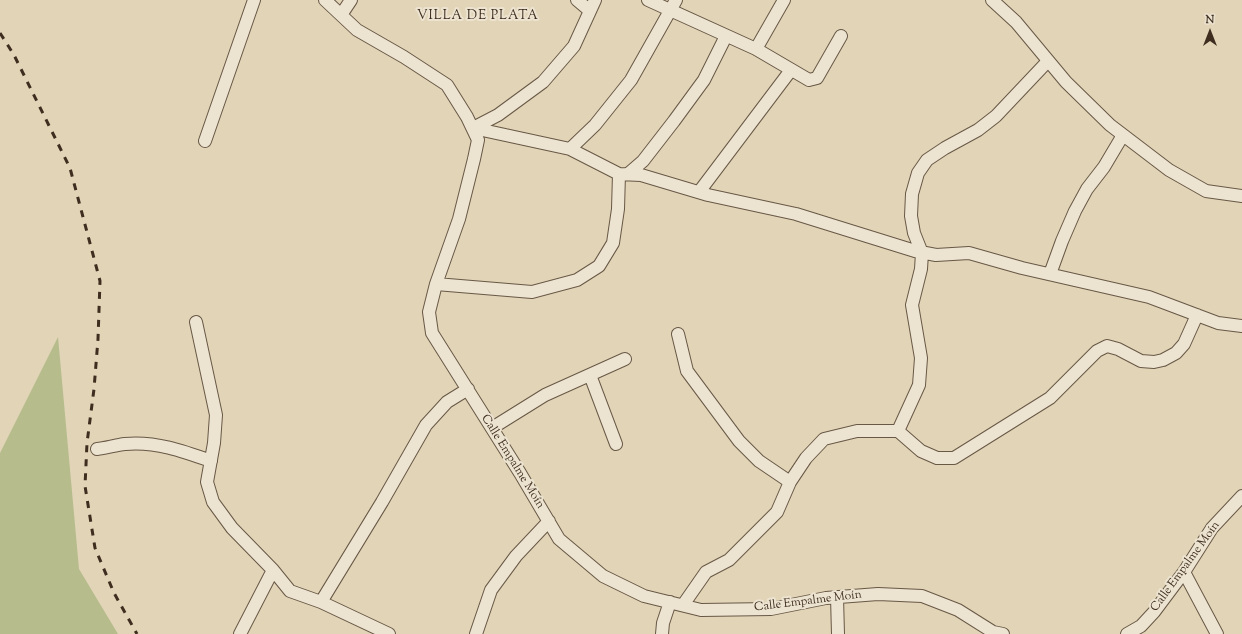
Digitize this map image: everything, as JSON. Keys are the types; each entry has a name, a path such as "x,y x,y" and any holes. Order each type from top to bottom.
{"street":[{"path":"205,141 254,0"},
{"name":"Calle Empalme Moín","path":"325,0 357,30 404,57 447,85 473,128 478,140 459,219 436,284 429,312 432,333 468,389 559,539 603,576 644,596 702,610 771,609 826,598 878,594 922,596 958,610 993,632 1003,634"},
{"path":"341,15 351,0"},
{"path":"473,128 498,115 543,82 574,46 593,5 577,0"},
{"path":"648,0 674,5 726,36 756,49 809,80 817,78 841,36"},
{"path":"756,49 784,0"},
{"path":"992,0 1016,22 1071,87 1110,125 1169,170 1206,191 1242,196"},
{"path":"570,149 595,125 631,80 674,5"},
{"path":"436,284 532,292 577,280 599,266 613,243 624,174 643,161 674,121 704,80 726,36"},
{"path":"898,431 919,385 921,358 912,304 921,269 922,253 914,233 910,216 912,194 918,173 927,160 945,148 978,130 996,116 1048,61"},
{"path":"699,192 791,70"},
{"path":"473,128 570,149 624,174 641,174 699,192 796,214 922,253 936,255 969,253 1022,268 1149,297 1218,323 1242,326"},
{"path":"1050,274 1075,211 1087,189 1104,167 1123,135"},
{"path":"683,605 706,572 729,560 777,512 790,482 806,458 824,439 857,431 898,431 921,451 937,458 954,458 1050,398 1097,351 1107,346 1118,349 1141,361 1154,362 1176,354 1184,344 1197,315"},
{"path":"196,322 216,416 214,443 207,482 213,502 232,528 273,570 290,590 321,602 389,634"},
{"path":"678,334 687,371 739,441 759,460 790,482"},
{"path":"492,428 544,395 625,360"},
{"path":"590,375 616,444"},
{"path":"321,602 382,502 426,425 447,402 468,389"},
{"path":"97,450 125,444 157,444 211,461"},
{"name":"Calle Empalme Moín","path":"1127,634 1140,630 1184,572 1212,528 1242,496"},
{"path":"476,634 491,590 516,556 549,521"},
{"path":"240,634 273,570"},
{"path":"1184,572 1217,634"},
{"path":"837,597 838,634"},
{"path":"662,634 663,623 670,602"}],"green space":[{"path":"58,337 79,569 118,634 0,634 0,453"}],"railway":[{"path":"0,33 14,55 70,168 100,281 98,339 94,389 87,443 85,486 95,548 114,593 137,634"}],"district":[{"name":"VILLA DE PLATA","path":"478,17"}]}
